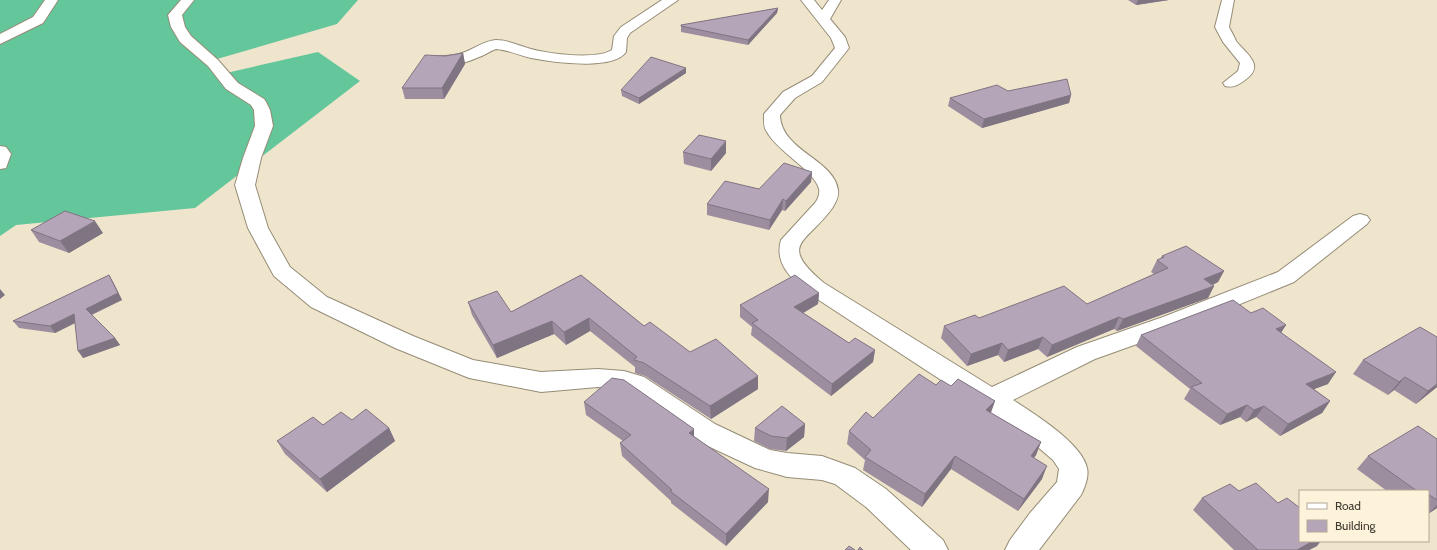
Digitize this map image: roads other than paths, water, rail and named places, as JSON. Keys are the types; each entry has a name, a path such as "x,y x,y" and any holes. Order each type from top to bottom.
{"street":[{"path":"0,40 38,20 52,0"},
{"path":"188,0 175,15 178,27 185,39 213,63 232,86 258,102 262,110 264,126 252,158 245,185 258,228 282,271 319,302 404,342 469,368 542,382 598,378 624,380 635,384 705,432 765,460 787,465 822,468 845,476 876,498 932,550"},
{"path":"432,61 448,61 472,55 486,46 498,45 532,54 571,58 608,59 619,52 621,46 620,38 624,31 672,0"},
{"path":"806,0 829,9 842,48 817,79 789,95 772,114 772,122 775,133 818,172 828,186 830,194 825,203 791,240 788,248 789,256 794,268 822,292 991,399 1048,438 1064,452 1073,468 1071,486 1041,522 1021,550"},
{"path":"1228,0 1222,27 1230,42 1247,62 1248,68 1244,74 1231,83"},
{"path":"0,151 2,154 0,164"},
{"path":"991,399 1086,353 1172,323 1233,297 1286,277 1360,220"}]}
